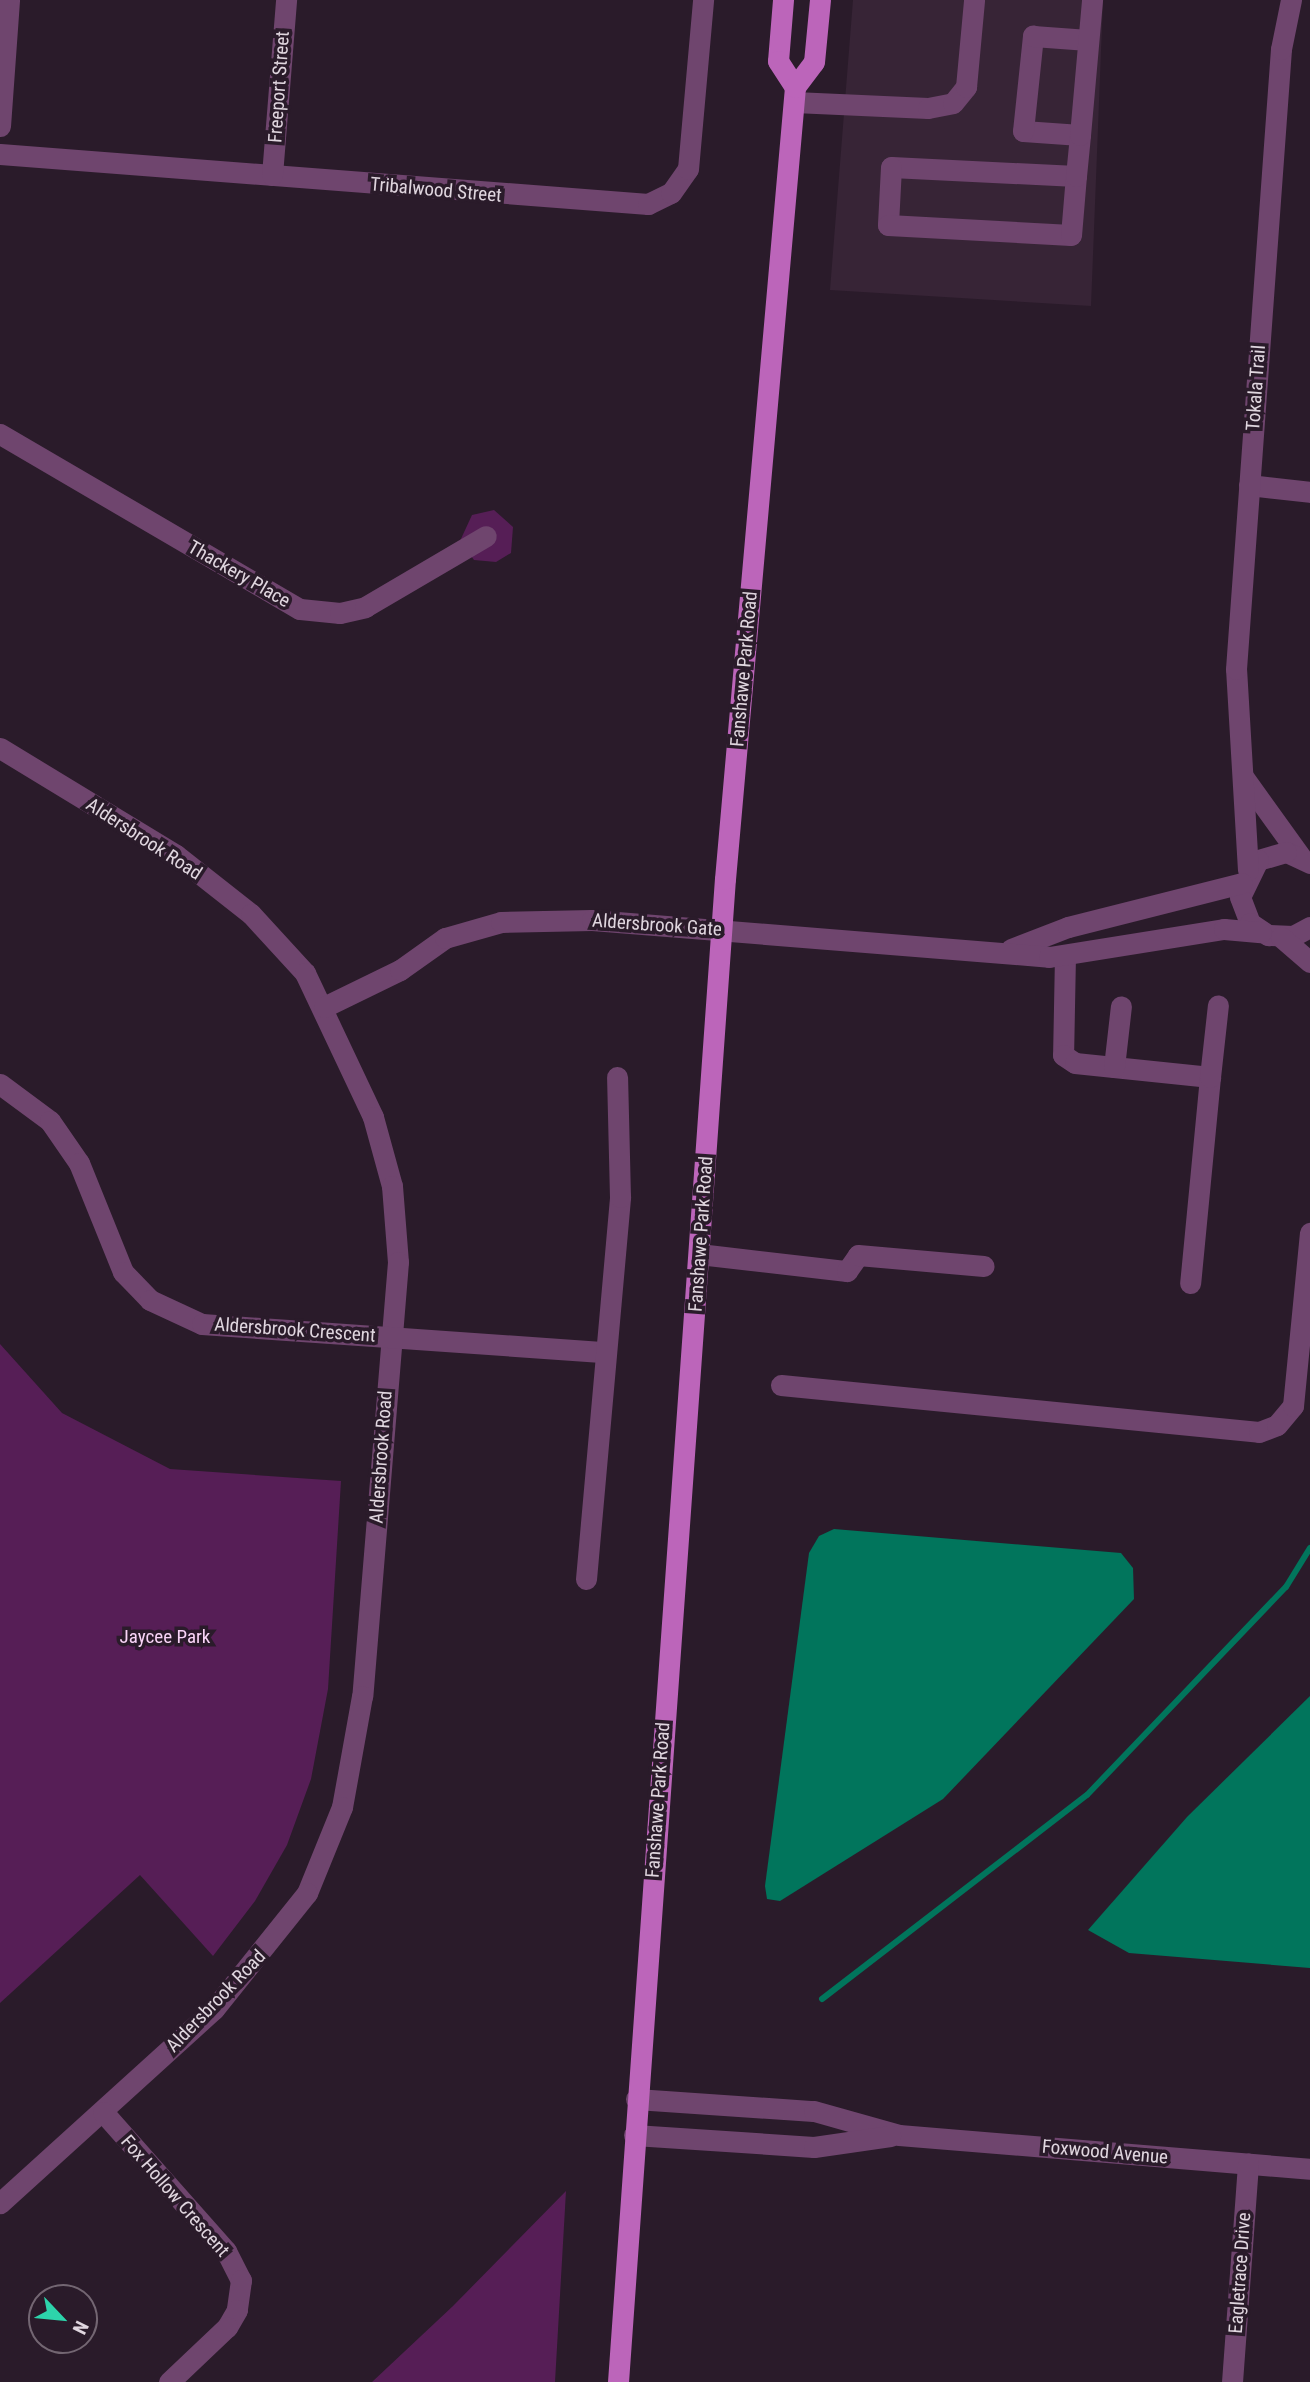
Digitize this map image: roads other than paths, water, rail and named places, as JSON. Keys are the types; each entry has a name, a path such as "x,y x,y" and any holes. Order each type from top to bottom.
{"main road":[{"path":"783,0 778,61 794,95"},
{"name":"Fanshawe Park Road","path":"618,2382 630,2230 636,2099 722,930 794,95 814,62 820,0"}],"street":[{"path":"0,126 9,0"},
{"name":"Freeport Street","path":"272,175 286,0"},
{"name":"Tribalwood Street","path":"0,154 648,204 671,192 688,169 703,0"},
{"path":"794,95 928,108 953,103 966,86 974,0"},
{"path":"1076,176 891,167 888,225 1071,235 1092,0"},
{"name":"Tokala Trail","path":"1271,934 1243,911 1243,776 1236,669 1281,49 1291,0"},
{"path":"1080,135 1023,131 1033,36 1088,40"},
{"name":"Thackery Place","path":"0,434 300,609 340,613 365,607 486,536"},
{"path":"1249,485 1310,492"},
{"name":"Aldersbrook Road","path":"0,748 176,856 240,906 305,973 324,1006 373,1117 392,1186 398,1262 364,1678 342,1807 307,1893 260,1959 103,2112 0,2203"},
{"path":"1243,776 1307,859"},
{"name":"Aldersbrook Gate","path":"1009,950 1068,927 1245,877 1271,854 1307,859"},
{"name":"Aldersbrook Gate","path":"324,1006 400,970 445,938 501,922 592,920 1065,955 1224,929 1271,934"},
{"path":"1271,934 1310,927"},
{"path":"1271,934 1310,961"},
{"path":"1065,955 1063,1055 1075,1063 1210,1077"},
{"path":"1189,1283 1218,1004"},
{"path":"1114,1067 1121,1006"},
{"path":"586,1579 620,1197 617,1077"},
{"name":"Aldersbrook Crescent","path":"0,1084 50,1121 79,1163 123,1272 150,1300 202,1324 605,1352"},
{"path":"781,1385 1259,1432 1278,1425 1293,1406 1310,1233"},
{"path":"699,1254 848,1271 858,1255 984,1266"},
{"name":"Foxwood Avenue","path":"636,2099 814,2110 900,2135 1310,2169"},
{"name":"Fox Hollow Crescent","path":"103,2112 226,2251 241,2280 227,2327 169,2382"},
{"name":"Foxwood Avenue","path":"634,2135 814,2147 900,2135"},
{"name":"Eagletrace Drive","path":"1232,2382 1248,2164"}],"waterway":[{"path":"822,1999 1087,1795 1286,1587 1310,1548"}],"park label":[{"name":"Jaycee Park","path":"165,1637"}]}
